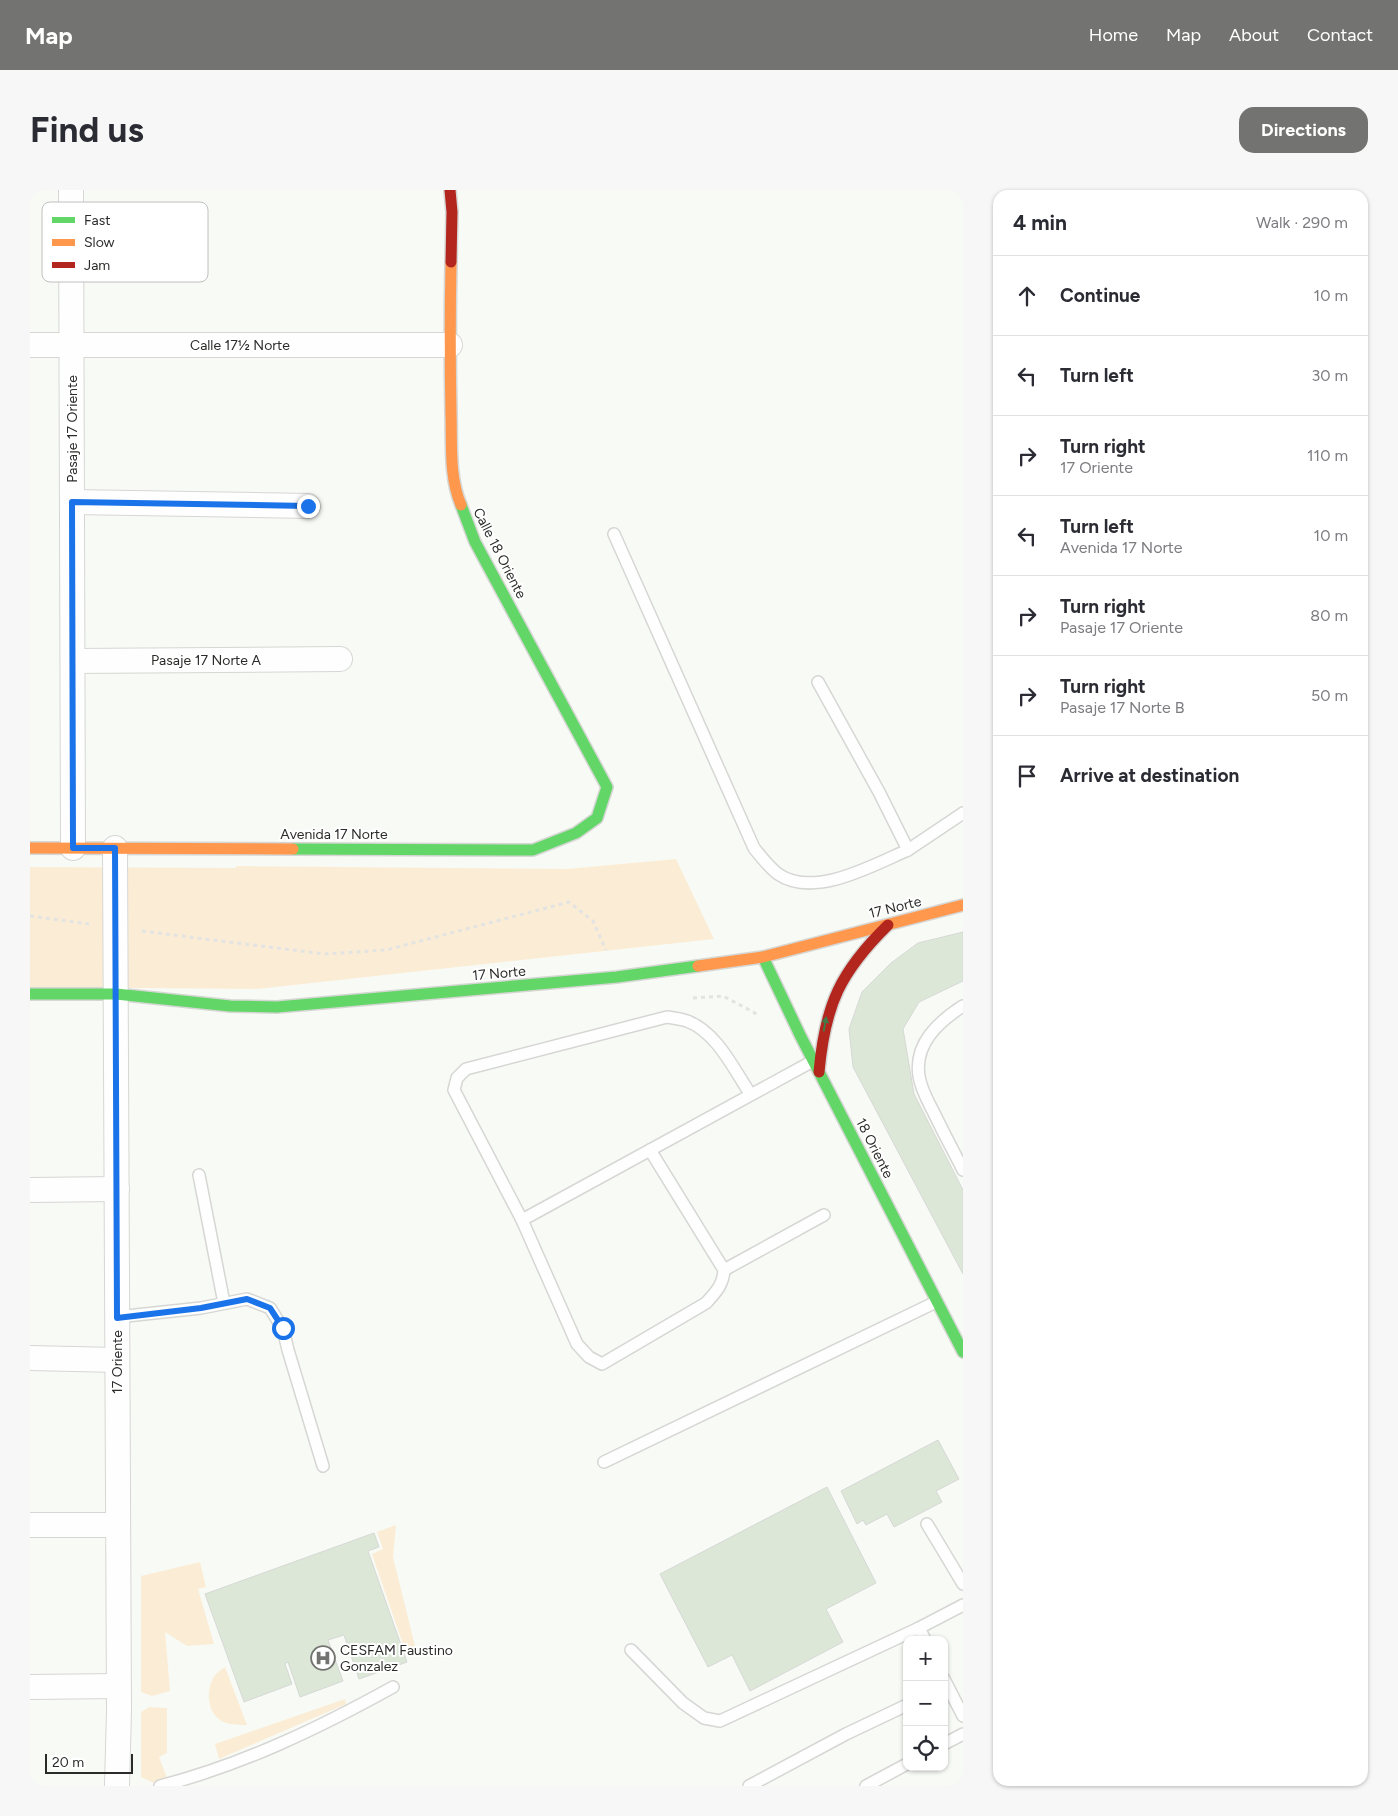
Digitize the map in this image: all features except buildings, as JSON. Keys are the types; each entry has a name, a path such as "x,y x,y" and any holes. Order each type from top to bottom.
{"street":[{"name":"Calle 18 Oriente","path":"450,190 452,212 450,345 454,480 464,517 475,542 608,787"},
{"name":"Pasaje 17 Oriente","path":"71,282 73,848"},
{"name":"Calle 17½ Norte","path":"30,345 450,345"},
{"path":"72,502 308,506"},
{"name":"Pasaje 17 Norte A","path":"72,661 340,660"},
{"name":"Avenida 17 Norte","path":"30,848 533,850 576,833 597,818 608,787"},
{"name":"17 Oriente","path":"115,848 117,1786"},
{"name":"17 Norte","path":"30,994 116,994 230,1006 277,1007 618,977 763,957 963,905"},
{"path":"820,1072 821,1051 827,1016 838,986 859,954 889,925"},
{"name":"18 Oriente","path":"763,957 813,1061 963,1352"},
{"path":"30,1190 117,1189"},
{"path":"30,1358 117,1360"},
{"path":"30,1525 117,1525"},
{"path":"30,1686 118,1686"}],"lane":[{"path":"614,534 754,848 779,874 801,882 818,884 842,878 908,850 963,813"},
{"path":"818,682 879,792 908,850"},
{"path":"963,1006 940,1023 925,1041 918,1059 919,1077 925,1095 963,1170"},
{"path":"650,1150 724,1270 723,1280 717,1292 706,1303 602,1364 589,1357 577,1344 522,1220 454,1090 457,1078 466,1069 667,1017 688,1021 706,1033 718,1045 751,1095"},
{"path":"522,1220 813,1061"},
{"path":"199,1175 224,1303"},
{"path":"724,1270 824,1215"},
{"path":"117,1318 201,1308 247,1299 270,1308 283,1328 323,1466"},
{"path":"604,1462 936,1302"},
{"path":"927,1524 963,1584"},
{"path":"631,1650 684,1703 704,1718 720,1721 919,1628 963,1605"},
{"path":"919,1628 923,1636"},
{"path":"160,1786 231,1764 287,1742 341,1716 393,1687"},
{"path":"948,1689 963,1716"},
{"path":"749,1786 829,1742 903,1707"},
{"path":"948,1742 963,1734"},
{"path":"866,1786 903,1766"}],"shaded area":[{"path":"676,859 714,939 257,989 30,987 30,867 236,868 236,866 566,869"},
{"path":"396,1525 393,1557 417,1654 407,1656 372,1554 383,1549 377,1532"},
{"path":"200,1562 206,1587 198,1589 214,1644 187,1646 165,1632 170,1691 152,1696 141,1692 141,1576"},
{"path":"225,1667 247,1725 224,1722 218,1718 211,1707 209,1693 212,1680"},
{"path":"345,1699 346,1704 219,1759 215,1744"},
{"path":"149,1707 167,1708 167,1753 159,1757 167,1778 156,1784 141,1777 141,1712"}],"traffic: fast":[{"path":"293,849 533,850 576,833 597,818 607,787 475,542 461,505"},
{"path":"763,957 800,1035 963,1352"},
{"path":"30,994 116,994 230,1006 277,1007 617,977 698,966"}],"traffic: slow":[{"path":"451,262 452,460 457,494 461,505"},
{"path":"30,848 293,849"},
{"path":"698,966 763,957 963,905"}],"traffic: jam":[{"path":"450,190 452,212 451,262"},
{"path":"819,1072 826,1027 838,991 858,958 888,925"}],"place":[{"name":"CESFAM Faustino Gonzalez","path":"323,1658"}],"route":[{"path":"283,1328 270,1308 247,1299 201,1308 117,1318 115,848 73,848 72,502 308,506"}]}
